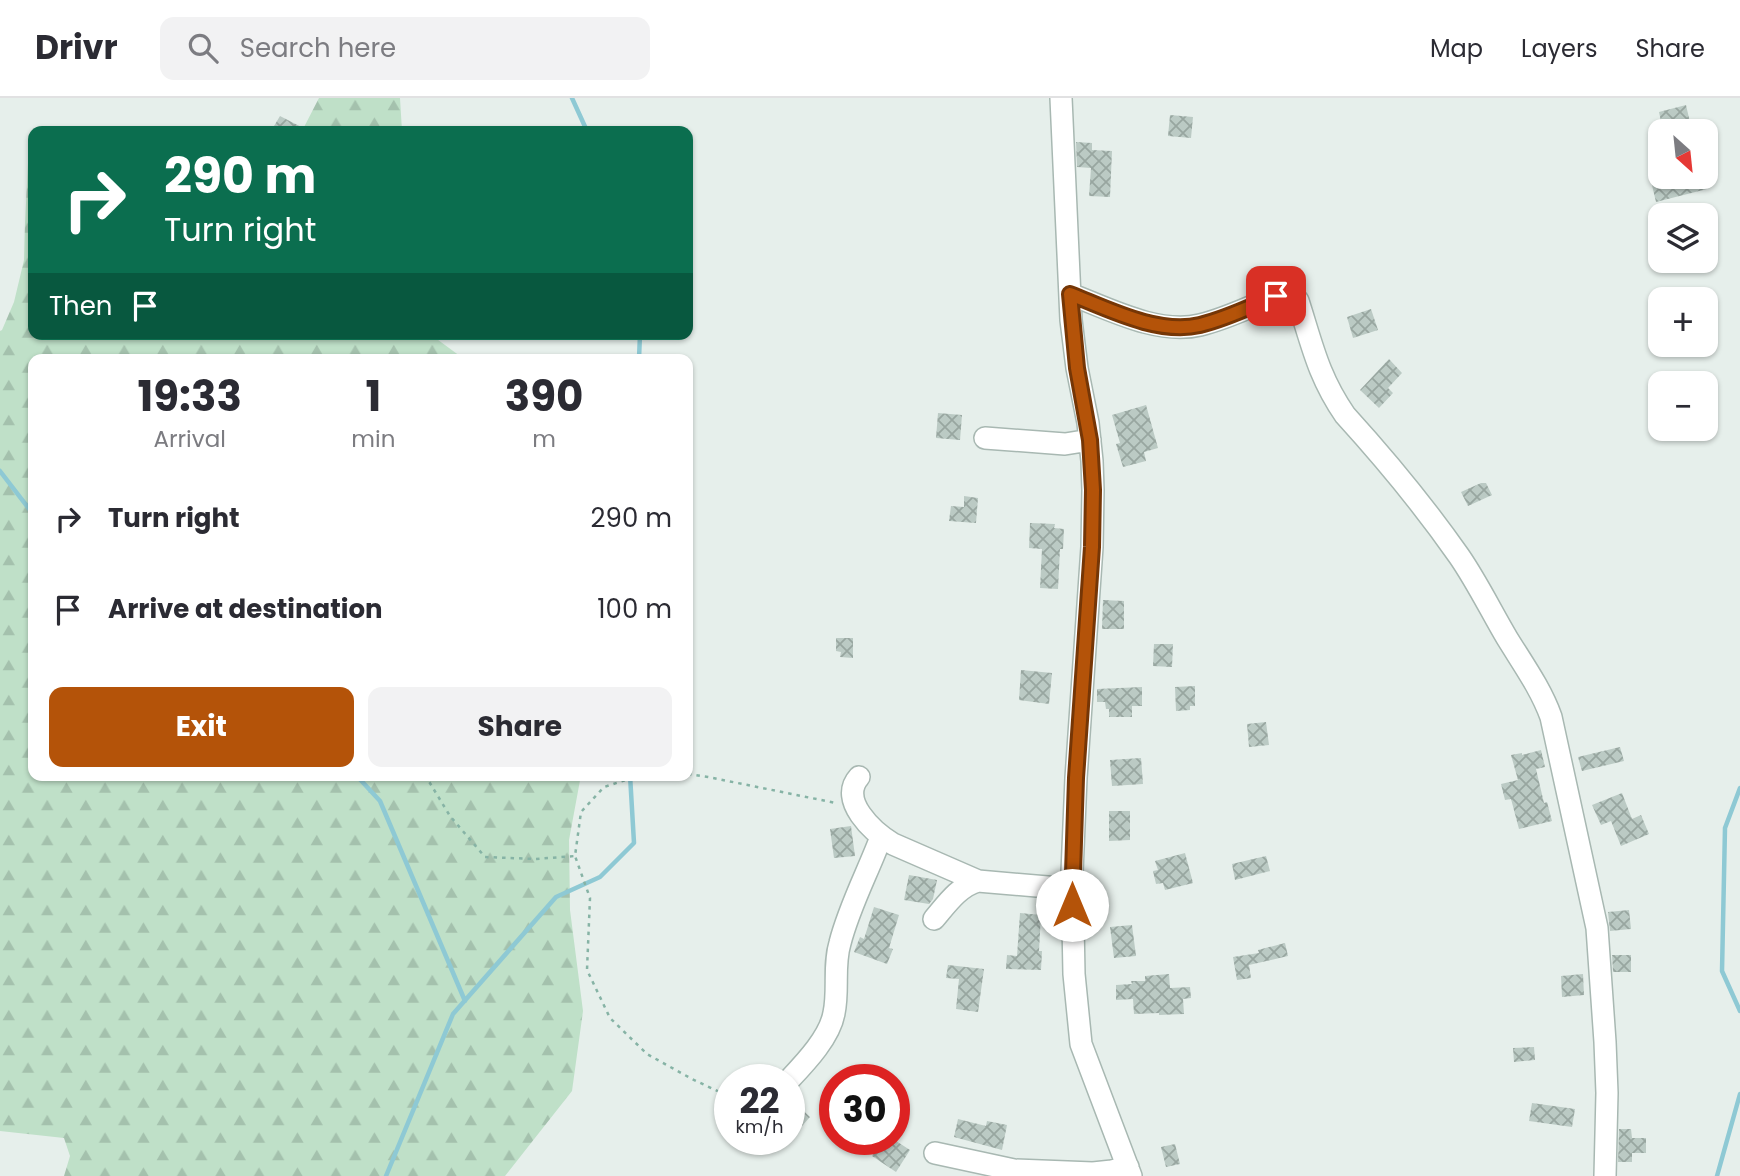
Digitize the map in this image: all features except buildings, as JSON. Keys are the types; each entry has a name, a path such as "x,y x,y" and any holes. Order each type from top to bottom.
{"street":[{"path":"935,1153 1014,1170 1093,1173 1129,1171 1081,1044 1074,975 1071,889 1092,547 1093,490 1090,440 1077,368 1070,294 1060,98"},
{"path":"1070,294 1155,325 1181,327 1200,325 1284,293 1293,295 1298,302 1312,351 1335,400 1459,555 1478,585 1546,703 1591,896 1597,928 1605,1042 1605,1176"},
{"path":"985,438 1065,443 1090,440"},
{"path":"859,777 853,784 851,795 856,807 881,836 915,855 978,881"},
{"path":"802,1064 819,1044 834,1014 836,961 840,942 881,836"},
{"path":"934,919 969,883 978,881 1071,889"}],"path":[{"path":"693,776 856,807"},
{"path":"429,781 450,816 485,857 536,859 575,856"},
{"path":"622,781 604,787 581,812 575,856 590,898 587,971 610,1018 647,1054 714,1089"}],"green space":[{"path":"319,98 400,98 402,126 305,126"},
{"path":"28,163 28,340 438,340 457,354 28,354 28,781 580,781 569,840 570,910 583,1011 572,1091 505,1176 64,1176 70,1156 64,1138 0,1131 0,331 14,302 24,260"}],"waterway":[{"path":"572,98 585,126"},
{"path":"639,354 640,340"},
{"path":"0,471 28,507"},
{"path":"362,781 380,801 465,1001"},
{"path":"386,1176 453,1014 556,897 600,877 634,843 630,781"},
{"path":"1740,788 1725,828 1722,971 1740,1011"},
{"path":"1717,1176 1740,1094"}],"route":[{"path":"1072,905 1076,778 1092,547 1093,490 1090,440 1077,368 1070,294 1155,325 1181,327 1200,325 1276,296"}]}
